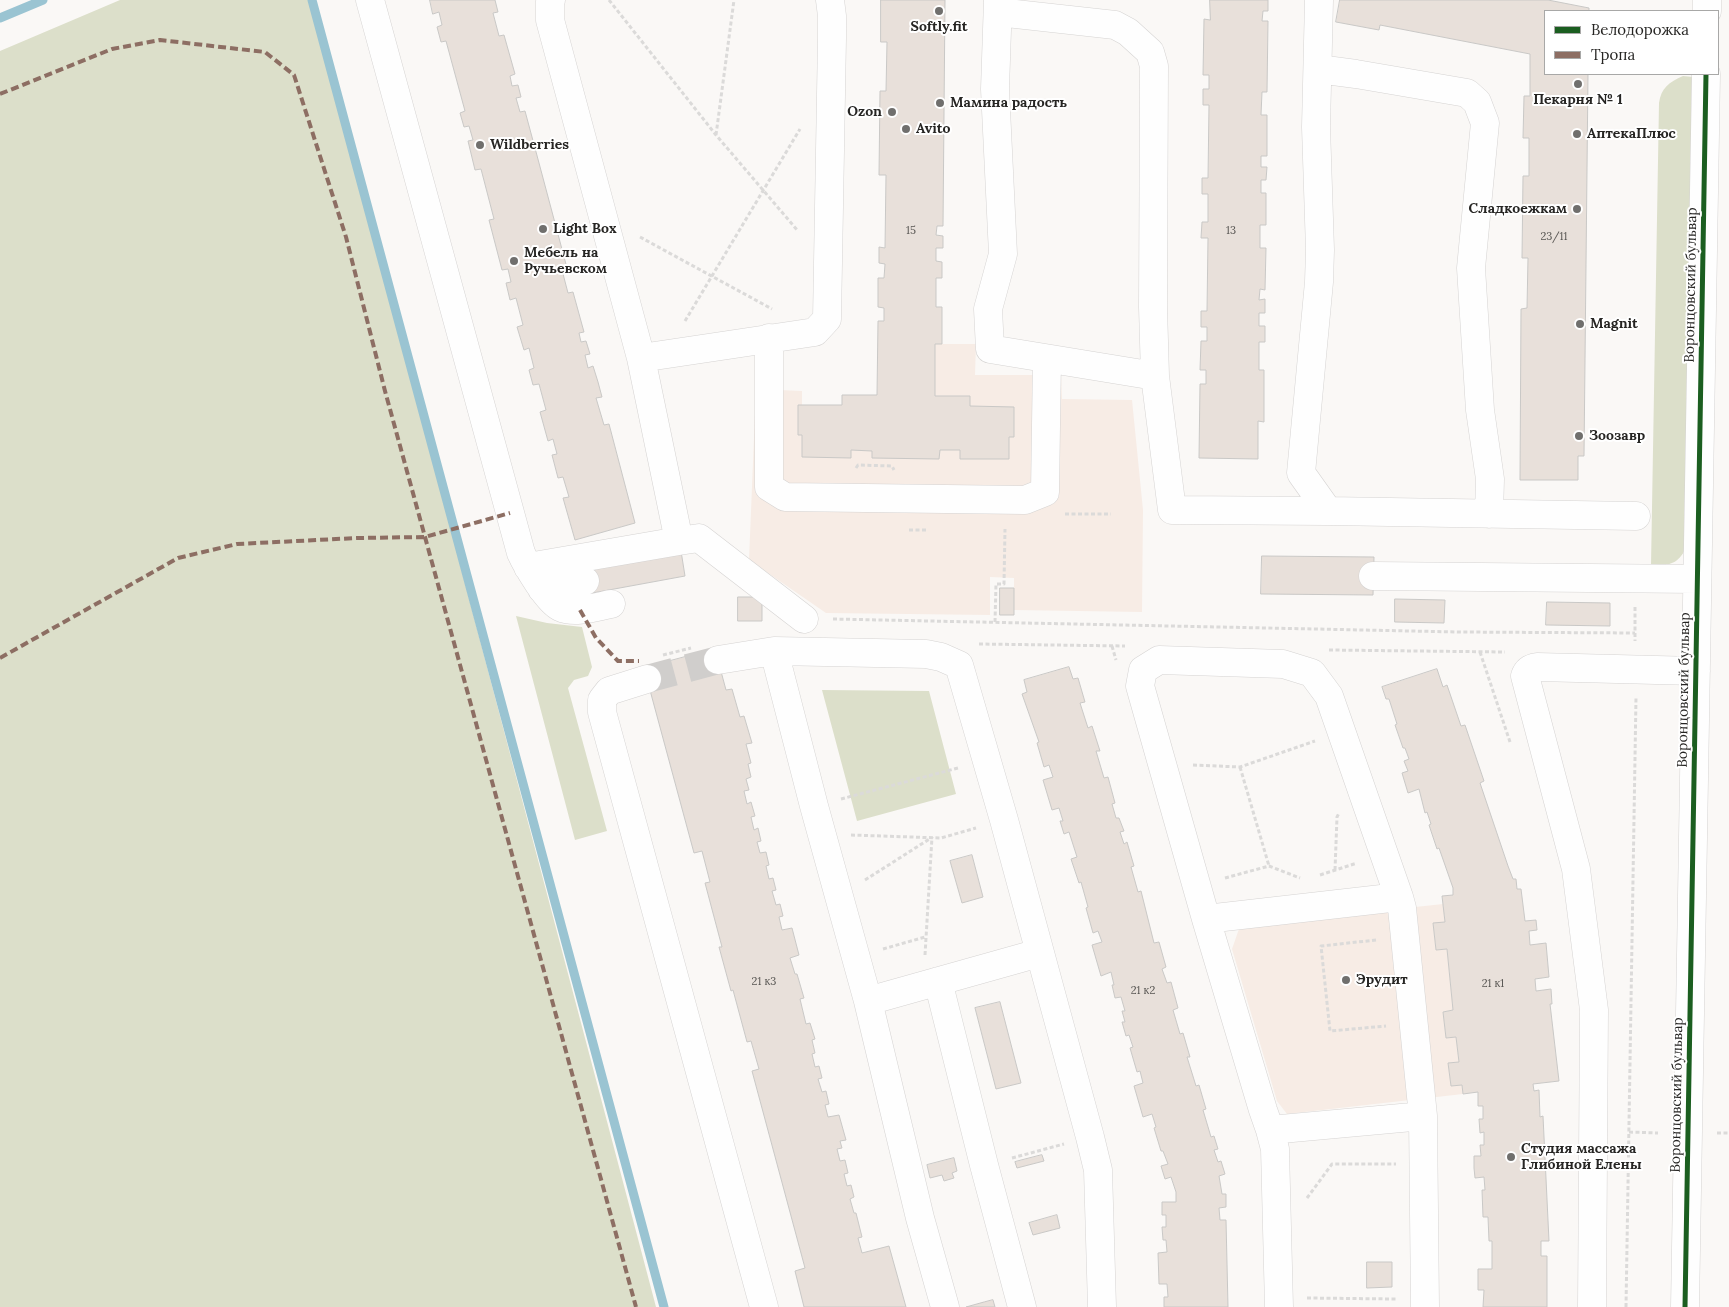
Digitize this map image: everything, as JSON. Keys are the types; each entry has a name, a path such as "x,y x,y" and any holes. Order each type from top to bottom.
{"street":[{"path":"370,0 519,545 535,578 559,607 580,610 610,604"},
{"path":"551,0 550,20 602,216 653,356 679,542"},
{"path":"653,356 815,332 827,319 832,38 830,0"},
{"path":"1266,511 1301,473 1319,282 1320,250 1316,128 1319,0"},
{"path":"1719,0 1729,2"},
{"path":"1155,376 990,349 988,308 1003,254 995,89 998,6 1115,25 1128,32 1150,52 1154,66 1153,308 1155,376 1172,510 1636,516"},
{"path":"1318,69 1467,93 1477,102 1485,123 1471,268 1480,410 1490,479 1489,514"},
{"name":"Воронцовский бульвар","path":"1685,1307 1706,75"},
{"path":"769,338 769,487 785,497 1025,500 1045,492 1047,359"},
{"path":"1301,473 1328,511"},
{"path":"535,578 699,538 804,619"},
{"path":"1374,576 1697,579"},
{"path":"535,578 585,581"},
{"path":"709,654 774,651 926,654 942,657 959,665 1004,820 1098,1170 1102,1307"},
{"path":"774,651 868,1001 920,1218 945,1307"},
{"path":"1279,1302 1275,1149 1196,886 1140,686 1143,670 1160,660 1283,664 1312,674 1330,696 1402,908 1423,1116 1425,1303"},
{"path":"1592,1307 1594,1010 1576,869 1525,676 1526,671 1537,667 1696,671"},
{"path":"647,679 609,691 602,700 602,712 764,1307"},
{"path":"1206,919 1399,897"},
{"path":"868,1001 1039,953"},
{"path":"938,981 1022,1307"},
{"path":"1270,1130 1423,1116"}],"path":[{"path":"609,0 716,135 799,232"},
{"path":"716,135 734,0"},
{"path":"653,356 712,276 803,124"},
{"path":"602,216 772,309"},
{"path":"994,622 996,584 1004,584 1005,526"},
{"path":"1626,1307 1636,669 1635,579"},
{"path":"804,619 1459,632 1635,633"},
{"path":"1480,652 1511,745"},
{"path":"661,655 709,654"},
{"path":"1164,773 1191,765 1240,767 1342,732"},
{"path":"1240,767 1269,866"},
{"path":"851,796 952,770"},
{"path":"847,834 942,838 979,827"},
{"path":"862,883 932,837"},
{"path":"924,957 932,837"},
{"path":"1313,877 1384,853"},
{"path":"1196,886 1269,866 1305,880"},
{"path":"882,949 925,937"},
{"path":"1380,939 1321,946 1330,1031 1414,1023"},
{"path":"1007,1159 1064,1144"},
{"path":"1277,1203 1304,1201 1332,1164 1423,1164"},
{"path":"1279,1302 1425,1303"}],"shaded area":[{"path":"935,344 976,344 975,375 1061,375 1062,399 1132,400 1143,510 1142,612 1014,610 1014,578 990,577 990,615 826,613 749,560 756,389 802,391 802,405 842,405 935,396"},
{"name":"Эрудит","path":"1443,904 1445,922 1433,924 1436,950 1447,949 1453,1010 1443,1012 1446,1038 1456,1037 1459,1062 1448,1063 1451,1086 1462,1085 1463,1094 1287,1114 1277,1101 1232,949 1240,926"}],"green space":[{"path":"120,0 311,0 656,1307 0,1307 0,51"},
{"path":"1683,76 1693,77 1686,548 1679,558 1671,563 1651,565 1659,103 1666,86"},
{"path":"516,616 547,623 582,627 592,667 588,676 574,680 568,688 607,831 575,840"},
{"path":"822,690 929,691 956,794 857,821"}],"building":[{"path":"430,0 495,0 498,12 493,13 499,36 504,35 515,74 510,76 512,86 518,85 521,97 516,98 520,112 525,111 567,268 562,270 568,293 573,292 584,332 579,333 581,342 586,341 590,354 585,355 588,368 593,366 598,382 602,397 596,398 604,425 609,424 635,523 575,540 563,498 569,497 563,477 558,478 552,455 557,454 553,439 548,441 540,412 546,410 539,384 533,385 529,370 534,368 529,348 524,350 517,327 523,325 516,298 510,300 506,283 511,282 508,269 502,270 489,220 494,219 481,169 475,170 468,141 473,140 469,126 464,127 460,113 465,111 446,41 441,42 437,27 442,25 439,12 433,14"},
{"path":"881,0 945,0 943,226 937,226 936,235 943,236 943,248 936,248 936,261 942,262 942,278 936,278 936,307 942,307 942,344 935,344 935,396 970,396 970,406 1014,407 1014,437 1009,437 1009,459 960,459 960,450 940,450 939,459 872,458 872,451 851,450 851,458 802,457 802,435 798,435 798,405 842,405 842,395 877,395 878,321 884,321 884,308 878,307 878,278 884,278 885,264 879,263 879,247 885,248 886,175 879,175 880,91 886,91 887,42 881,42"},
{"path":"1210,0 1268,0 1268,11 1263,11 1262,21 1268,21 1267,92 1262,92 1261,115 1267,115 1267,156 1261,156 1261,167 1267,167 1266,180 1261,180 1261,193 1266,193 1266,225 1260,225 1260,248 1266,248 1265,290 1260,289 1259,300 1265,299 1265,313 1259,313 1259,326 1265,326 1265,342 1259,342 1259,370 1264,370 1264,422 1258,421 1258,459 1199,458 1200,384 1206,384 1206,370 1200,370 1201,341 1207,341 1207,327 1201,327 1201,311 1207,311 1208,238 1201,238 1202,222 1208,222 1208,194 1202,194 1202,178 1208,178 1209,105 1203,105 1203,89 1209,89 1209,75 1203,75 1204,19 1210,20"},
{"path":"1340,0 1548,0 1589,8 1589,10 1544,10 1544,75 1588,75 1584,456 1578,456 1578,480 1520,480 1521,309 1527,308 1528,258 1522,258 1523,176 1529,176 1529,138 1523,138 1524,96 1530,96 1530,54 1380,25 1379,30 1336,22"},
{"path":"681,551 685,576 587,594 583,568"},
{"path":"1262,556 1374,557 1373,595 1261,594"},
{"path":"1000,588 1014,588 1014,615 1000,615"},
{"path":"738,597 762,597 762,621 738,621"},
{"path":"1395,599 1445,600 1444,623 1395,622"},
{"path":"1547,602 1610,603 1610,626 1546,625"},
{"path":"715,649 726,690 732,689 740,717 744,716 752,743 746,744 751,763 748,764 751,777 746,779 749,790 744,791 747,804 751,802 755,816 751,817 754,830 758,828 761,841 757,842 760,853 766,852 769,865 766,866 769,879 773,878 776,890 772,891 776,905 780,904 783,916 779,917 782,930 792,928 799,955 790,958 804,998 800,999 806,1024 810,1023 815,1039 812,1040 815,1053 812,1054 815,1067 819,1066 822,1078 818,1079 822,1092 826,1091 829,1104 825,1105 828,1117 839,1115 846,1140 840,1141 842,1148 837,1149 840,1161 845,1160 848,1173 844,1174 847,1186 851,1185 854,1197 850,1199 854,1213 856,1213 862,1237 858,1238 862,1253 889,1246 906,1307 804,1307 795,1271 805,1268 752,1071 759,1069 751,1041 747,1042 733,990 731,991 719,947 722,947 705,883 710,882 702,851 694,853 644,668"},
{"path":"1069,667 1073,679 1078,678 1085,702 1080,703 1088,728 1092,726 1100,751 1096,751 1104,778 1108,777 1115,803 1112,804 1116,818 1119,818 1124,831 1120,832 1124,844 1127,842 1134,866 1131,867 1138,892 1141,891 1154,943 1159,942 1166,967 1162,969 1167,983 1171,982 1178,1008 1173,1010 1180,1034 1183,1033 1190,1057 1187,1057 1196,1086 1199,1085 1206,1109 1203,1110 1211,1137 1214,1136 1218,1149 1214,1150 1218,1162 1221,1161 1225,1174 1219,1176 1222,1194 1226,1194 1226,1207 1219,1208 1220,1220 1226,1220 1228,1307 1164,1307 1164,1297 1168,1297 1167,1284 1159,1284 1158,1253 1167,1252 1166,1240 1163,1240 1162,1227 1166,1227 1166,1215 1162,1215 1162,1202 1176,1202 1176,1192 1171,1177 1165,1179 1161,1166 1168,1164 1163,1151 1161,1151 1152,1114 1143,1117 1134,1086 1143,1083 1140,1071 1137,1072 1130,1048 1133,1047 1129,1035 1126,1036 1122,1022 1125,1022 1122,1011 1125,1011 1121,997 1115,998 1111,972 1101,976 1092,945 1102,942 1098,931 1093,933 1081,882 1079,883 1071,859 1077,857 1069,832 1064,834 1059,808 1052,810 1043,780 1053,777 1049,765 1044,767 1037,743 1039,742 1022,694 1027,692 1024,680"},
{"path":"1437,669 1443,687 1447,685 1461,726 1465,725 1484,781 1480,783 1508,866 1513,879 1516,879 1517,889 1521,889 1525,921 1536,920 1537,930 1529,931 1530,945 1546,943 1549,977 1535,979 1536,991 1551,989 1552,1004 1550,1004 1559,1081 1533,1084 1534,1091 1539,1090 1540,1117 1543,1116 1549,1241 1541,1241 1541,1256 1547,1256 1547,1307 1483,1307 1484,1290 1478,1290 1478,1269 1492,1269 1492,1241 1489,1241 1488,1217 1483,1217 1482,1190 1485,1190 1484,1177 1475,1178 1474,1168 1474,1156 1481,1156 1480,1145 1484,1145 1484,1132 1480,1133 1479,1119 1483,1119 1483,1106 1478,1106 1478,1092 1463,1094 1462,1085 1451,1086 1448,1063 1459,1062 1456,1037 1446,1038 1443,1012 1453,1010 1447,949 1436,950 1433,923 1445,922 1442,896 1453,895 1453,888 1439,848 1437,849 1419,789 1408,793 1402,773 1408,771 1404,761 1409,759 1395,725 1397,724 1389,699 1386,699 1382,687"},
{"path":"972,855 983,897 962,903 950,861"},
{"path":"1000,1002 1021,1083 996,1089 975,1008"},
{"path":"1042,1155 1044,1161 1017,1168 1015,1162"},
{"path":"954,1158 957,1171 952,1173 954,1178 944,1181 942,1175 930,1178 927,1165"},
{"path":"1057,1215 1060,1228 1033,1235 1029,1223"},
{"path":"1367,1262 1392,1262 1392,1287 1367,1288"},
{"path":"993,1300 995,1307 966,1307 984,1302"}],"waterway":[{"path":"0,18 43,0"},
{"path":"312,0 664,1307"}],"tunnel":[{"path":"647,679 718,660"}],"marked path":[{"path":"0,94 112,49 160,40 265,52 294,75 346,237 385,391 636,1307"},
{"path":"0,658 178,558 237,544 357,538 425,537 510,513"},
{"path":"580,610 596,638 618,661 639,661"}],"cycle path":[{"path":"1685,1307 1706,75"}],"place":[{"name":"Softly.fit","path":"939,11"},
{"name":"Пекарня № 1","path":"1578,84"},
{"name":"Мамина радость","path":"940,103"},
{"name":"Ozon","path":"892,112"},
{"name":"Avito","path":"906,129"},
{"name":"АптекаПлюс","path":"1577,134"},
{"name":"Wildberries","path":"480,145"},
{"name":"Сладкоежкам","path":"1577,209"},
{"name":"Light Box","path":"543,229"},
{"name":"Мебель на Ручьевском","path":"514,261"},
{"name":"Magnit","path":"1580,324"},
{"name":"Зоозавр","path":"1579,436"},
{"name":"Эрудит","path":"1346,980"},
{"name":"Студия массажа Глибиной Елены","path":"1511,1157"}]}
